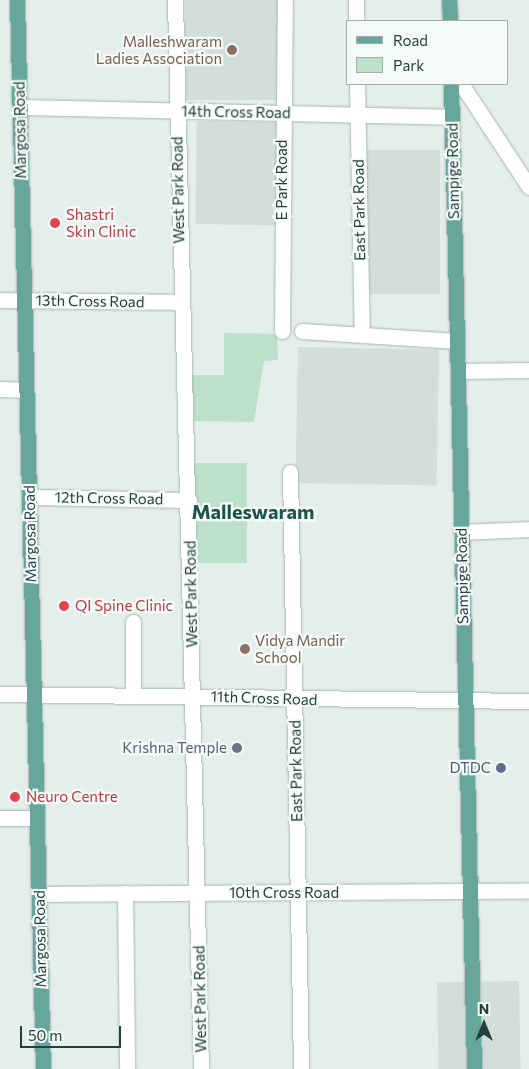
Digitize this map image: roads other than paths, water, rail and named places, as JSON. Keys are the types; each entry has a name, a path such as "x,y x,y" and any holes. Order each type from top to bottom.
{"main road":[{"name":"Margosa Road","path":"17,0 43,1069"},
{"path":"450,0 450,20"},
{"name":"Sampige Road","path":"456,85 452,117 474,1069"}],"street":[{"name":"West Park Road","path":"175,0 181,302 189,500 201,1069"},
{"name":"E Park Road","path":"282,331 282,113 285,0"},
{"path":"356,0 356,20"},
{"name":"East Park Road","path":"357,85 362,336"},
{"path":"457,85 529,188"},
{"name":"14th Cross Road","path":"20,107 452,117"},
{"name":"13th Cross Road","path":"0,300 181,302"},
{"path":"302,331 457,341"},
{"path":"458,372 529,370"},
{"path":"0,389 26,390"},
{"name":"East Park Road","path":"290,472 301,1069"},
{"name":"12th Cross Road","path":"29,497 189,500"},
{"path":"461,532 529,529"},
{"path":"133,622 133,695"},
{"name":"11th Cross Road","path":"0,694 529,701"},
{"path":"0,818 37,818"},
{"name":"10th Cross Road","path":"39,894 299,894 529,891"},
{"path":"125,893 128,1069"}],"place":[{"name":"Malleshwaram Ladies Association","path":"232,50"},
{"name":"Shastri Skin Clinic","path":"55,223"},
{"name":"QI Spine Clinic","path":"64,606"},
{"name":"Vidya Mandir School","path":"245,649"},
{"name":"Krishna Temple","path":"237,748"},
{"name":"DTDC","path":"501,768"},
{"name":"Neuro Centre","path":"15,797"}],"district":[{"name":"Malleswaram","path":"253,511"}]}
